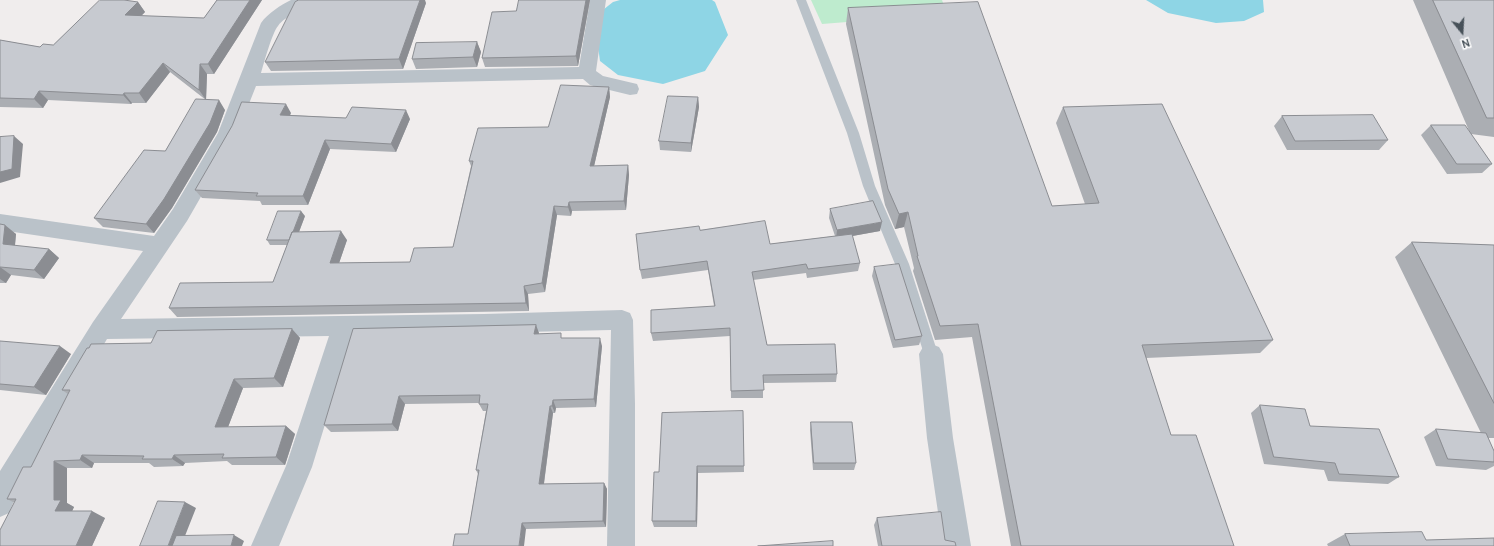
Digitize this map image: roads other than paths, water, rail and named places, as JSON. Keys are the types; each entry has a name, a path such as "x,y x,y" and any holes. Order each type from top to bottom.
{"street":[{"path":"0,504 9,480 101,329 180,215 227,134 270,23 287,9 305,0"},
{"path":"587,73 598,0"},
{"path":"249,80 587,73 597,81 630,88"},
{"path":"0,222 158,245"},
{"path":"101,329 344,324 484,324 622,320 624,372 621,546"},
{"path":"265,546 299,467 344,324"},
{"path":"931,354 940,438 957,546"}],"lane":[{"path":"801,0 853,133 869,186 902,264 919,312 931,354"}],"water":[{"path":"620,0 712,0 715,2 728,35 705,71 663,84 618,75 600,61 594,17 613,2"},
{"path":"1146,0 1263,0 1264,12 1244,21 1216,23 1168,13"}]}
